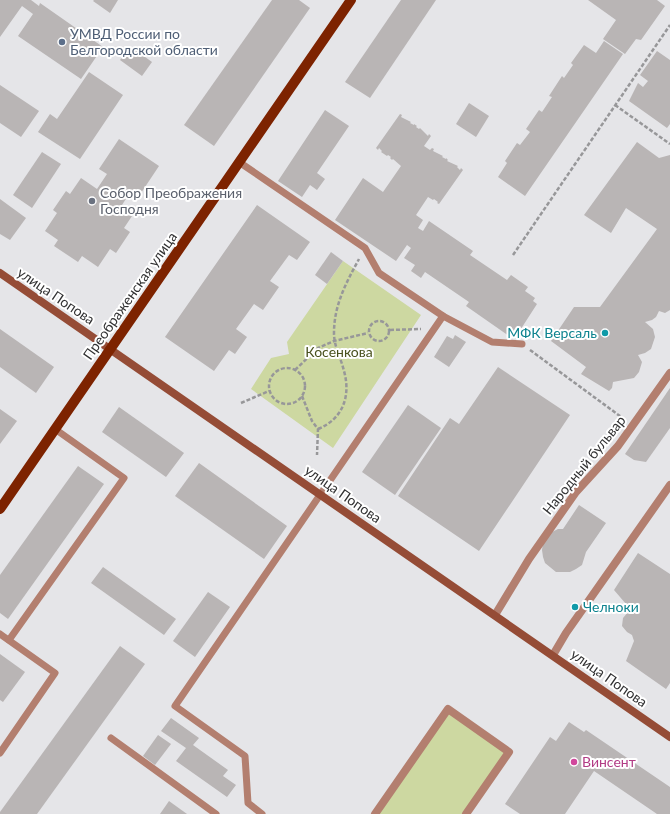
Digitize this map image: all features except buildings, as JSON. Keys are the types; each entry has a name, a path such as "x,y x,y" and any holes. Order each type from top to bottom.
{"main road":[{"name":"Преображенская улица","path":"0,509 351,0"},
{"name":"улица Попова","path":"0,273 670,737"}],"street":[{"name":"Народный бульвар","path":"495,615 529,559 576,492 618,446 670,373"},
{"path":"553,655 566,633 670,485"},
{"path":"375,814 448,709 509,752 466,814"}],"lane":[{"path":"239,162 364,248 379,273 443,316 492,342 522,344"},
{"path":"262,814 248,803 245,756 175,706 443,316"},
{"path":"9,640 124,478 56,429"},
{"path":"0,634 55,673 0,753"},
{"path":"111,738 216,814"}],"path":[{"path":"513,255 670,25"},
{"path":"616,105 670,144"},
{"path":"318,429 329,424 337,417 344,405 346,390 345,371 334,341 334,322 337,306 344,287 364,248"},
{"path":"377,321 385,323 390,330 388,338 381,342 373,340 368,333 370,325 377,321"},
{"path":"390,330 434,329"},
{"path":"294,370 318,348 334,341 368,333"},
{"path":"522,344 633,425"},
{"path":"284,368 294,370 302,376 305,386 302,396 294,403 284,404 274,400 269,391 269,381 275,372 284,368"},
{"path":"241,403 269,391"},
{"path":"302,396 312,421 318,429 317,455"}],"green space":[{"name":"Косенкова","path":"343,261 421,315 333,448 251,389 271,358 289,354 287,342"},
{"path":"448,711 508,753 465,814 376,814"}],"place":[{"name":"УМВД России по Белгородской области","path":"62,42"},
{"name":"Собор Преображения Господня","path":"92,201"},
{"name":"МФК Версаль","path":"605,333"},
{"name":"Челноки","path":"575,607"},
{"name":"Винсент","path":"574,762"}]}
